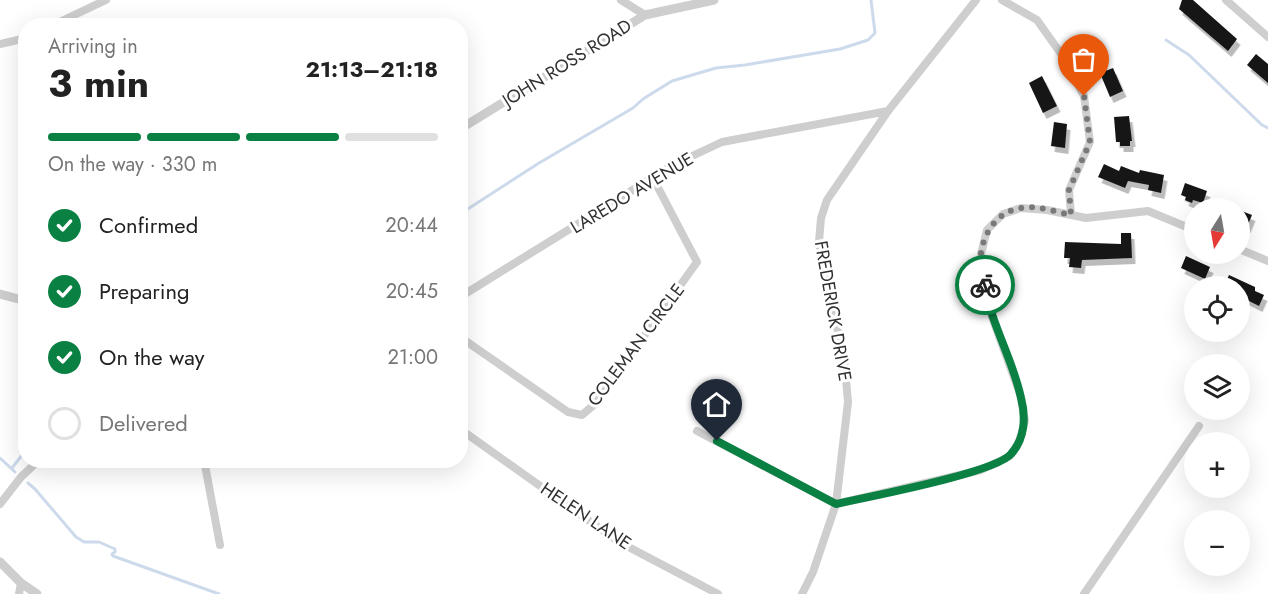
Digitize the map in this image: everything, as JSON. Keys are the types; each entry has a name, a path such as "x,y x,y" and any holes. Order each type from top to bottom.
{"street":[{"path":"68,18 106,0"},
{"path":"621,0 645,15"},
{"name":"JOHN ROSS ROAD","path":"468,124 645,15 714,0"},
{"name":"FREDERICK DRIVE","path":"802,594 813,572 836,504 848,402 844,357 822,264 819,242 821,218 827,200 888,111 976,0"},
{"path":"1002,0 1037,20 1064,58 1084,96 1090,142 1069,190 1071,215"},
{"path":"1226,0 1268,37"},
{"path":"0,44 18,40"},
{"name":"LAREDO AVENUE","path":"468,292 673,165 722,142 888,111"},
{"name":"COLEMAN CIRCLE","path":"468,343 568,412 582,415 596,403 697,262 653,178"},
{"path":"697,431 836,504 981,470 1010,456 1019,442 1025,421 1021,397 988,306 981,254 987,230 1003,214 1021,207 1086,218 1148,211 1184,226"},
{"path":"1250,254 1268,261"},
{"path":"0,294 18,299"},
{"path":"1084,594 1199,426"},
{"name":"HELEN LANE","path":"468,435 619,542 718,594"},
{"path":"0,504 31,468"},
{"path":"206,468 220,545"},
{"path":"0,562 21,584 37,594"},
{"path":"19,594 21,584"}],"building":[{"path":"1182,0 1193,0 1237,39 1228,51 1179,9"},
{"path":"1256,54 1268,64 1268,83 1247,65"},
{"path":"1113,68 1123,91 1110,97 1100,73"},
{"path":"1042,76 1057,106 1043,113 1029,83"},
{"path":"1129,116 1132,141 1130,141 1130,146 1120,146 1120,142 1116,142 1114,117"},
{"path":"1054,122 1067,124 1065,148 1051,146"},
{"path":"1104,164 1119,171 1121,166 1139,173 1140,170 1164,175 1161,193 1148,190 1149,185 1128,181 1125,188 1098,177"},
{"path":"1185,183 1207,191 1205,198 1186,198 1181,195"},
{"path":"1121,233 1131,233 1132,258 1082,260 1081,268 1069,267 1070,258 1064,258 1065,242 1121,244"},
{"path":"1184,261 1184,264 1203,264 1210,267 1206,276 1198,276 1181,268"},
{"path":"1250,285 1255,287 1255,291 1264,295 1259,306 1250,302"}],"waterway":[{"path":"468,209 539,163 633,108 672,81 716,68 840,49 868,40 875,33 871,0"},
{"path":"1166,40 1189,55 1262,125 1268,128"},
{"path":"0,458 15,472"},
{"path":"12,468 18,460"},
{"path":"28,483 76,537 84,542 99,542 115,549 113,556 219,594"}],"way so far":[{"path":"985,285 981,254 987,230 1003,214 1021,207 1071,215 1069,190 1090,142 1084,96"}],"route":[{"path":"717,441 836,504 981,470 1010,456 1019,442 1025,421 1021,397 988,306 985,285"}]}
